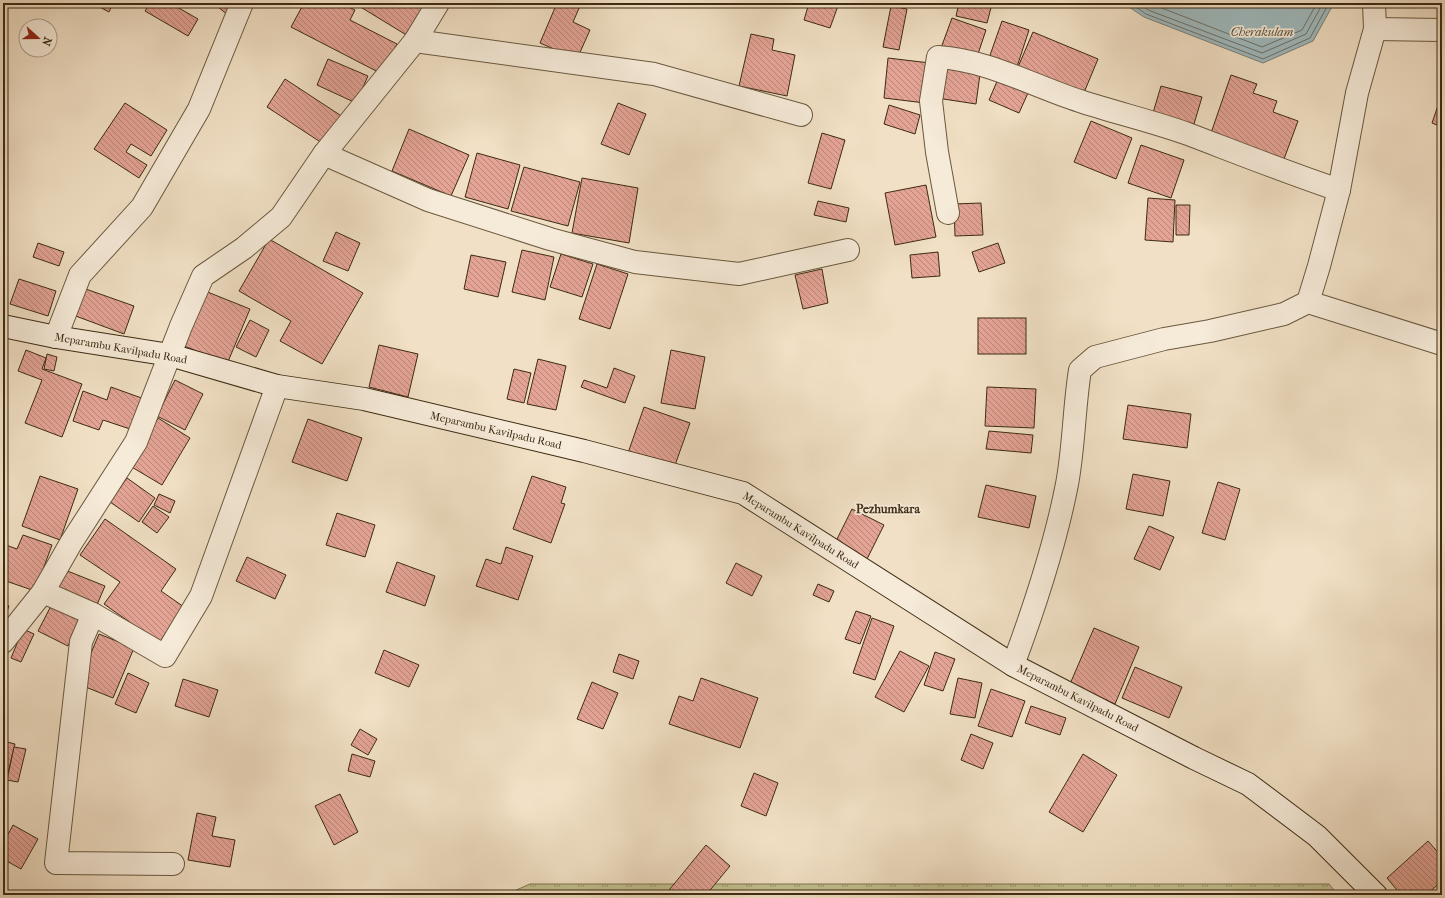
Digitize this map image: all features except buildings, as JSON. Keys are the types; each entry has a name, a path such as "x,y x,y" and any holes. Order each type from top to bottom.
{"street":[{"path":"56,337 80,275 142,207 199,109 242,3"},
{"path":"3,642 43,592 71,543 136,442 203,276 244,248 281,217 324,154 415,41 438,3"},
{"path":"1308,302 1339,190 1357,93 1375,29 1374,3"},
{"path":"1375,29 1442,30"},
{"path":"415,41 654,74 801,114"},
{"path":"948,213 937,152 931,101 938,57 966,60 1079,101 1186,134 1298,177 1339,190"},
{"path":"324,154 428,200 550,239 635,262 739,274 848,250"},
{"path":"1013,665 1029,621 1052,546 1067,484 1080,370 1095,357 1164,339 1210,331 1284,314 1308,302 1442,344"},
{"name":"Meparambu Kavilpadu Road","path":"3,326 56,337 170,355 277,386 372,401 584,451 743,493 1013,665 1248,784 1317,836 1376,895"},
{"path":"43,592 93,614 165,656 201,596 277,386"},
{"path":"93,614 82,642 56,863 173,864"}],"green space":[{"path":"530,884 1329,884 1338,895 505,895"}],"water":[{"name":"Cherakulam","path":"1123,3 1334,3 1313,41 1263,63 1144,17"}],"district":[{"name":"Pezhumkara","path":"888,509"}]}
